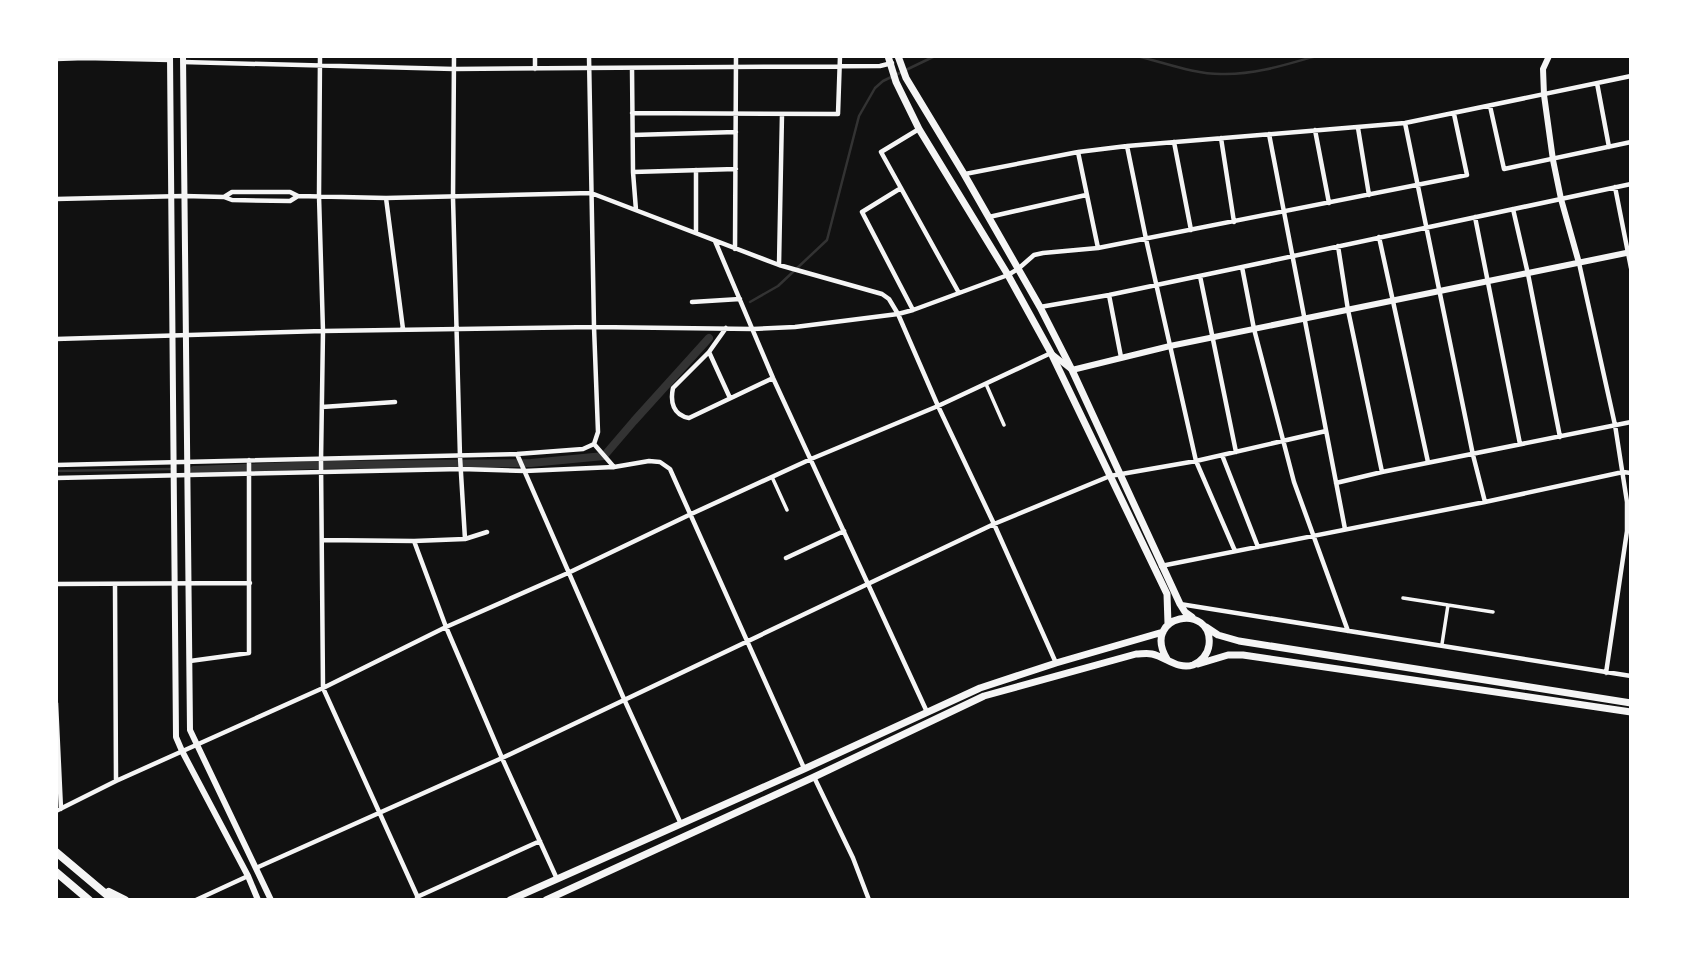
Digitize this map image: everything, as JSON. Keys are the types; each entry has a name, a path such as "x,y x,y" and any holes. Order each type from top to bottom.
{"main road":[{"path":"899,59 906,78 1040,307 1185,612 1217,635 1239,641 1631,703"},
{"path":"888,60 919,129 1008,275 1051,353 1167,594 1168,624"},
{"path":"1167,659 1162,651 1161,641 1168,624 1186,617 1195,620"},
{"path":"1194,665 1202,660 1207,652 1208,633 1203,625"},
{"path":"510,900 981,688 1163,632"},
{"path":"546,900 984,696 1136,654 1150,654 1184,666 1228,655 1243,655 1631,712"},
{"path":"56,852 113,900"},
{"path":"56,872 89,900"},
{"path":"99,888 125,900"}],"street":[{"path":"320,56 323,688 418,898 540,841"},
{"path":"454,56 453,198 464,539"},
{"path":"535,69 536,56"},
{"path":"56,478 174,475 321,460 519,457 583,449 594,444 598,432 589,56"},
{"path":"735,249 736,56"},
{"path":"632,113 838,114 841,56"},
{"path":"1549,56 1543,69 1553,160 1615,425 1627,502 1627,531 1606,673"},
{"path":"56,59 170,58 176,737 258,900"},
{"path":"271,900 190,730 183,59 320,66 535,69 880,66 888,60 899,59"},
{"path":"632,68 636,210"},
{"path":"964,174 1078,152 1127,146 1405,123 1631,76"},
{"path":"1597,83 1609,147"},
{"path":"1490,106 1504,169 1631,142"},
{"path":"779,265 782,114"},
{"path":"56,339 458,328 753,329 795,327 898,314 1008,275 1034,256 1098,248 1467,176 1454,114"},
{"path":"1405,123 1485,502"},
{"path":"1359,128 1369,195"},
{"path":"919,129 881,152 959,293"},
{"path":"1315,130 1329,203"},
{"path":"633,135 736,132"},
{"path":"1269,134 1345,529"},
{"path":"1221,138 1234,222"},
{"path":"1174,141 1191,230"},
{"path":"1127,146 1196,461 1235,551"},
{"path":"1078,152 1098,248"},
{"path":"634,172 736,169"},
{"path":"696,170 696,233"},
{"path":"1040,307 1109,295 1631,184"},
{"path":"1615,187 1631,268"},
{"path":"901,188 862,212 913,310"},
{"path":"224,197 232,192 290,192 298,196 386,198 591,193 779,265 882,294 889,299 898,314 1056,663"},
{"path":"989,217 1086,195"},
{"path":"56,199 184,196 290,201 298,196"},
{"path":"386,198 403,329"},
{"path":"1513,209 1560,437"},
{"path":"1475,217 1520,444"},
{"path":"1379,237 1428,463"},
{"path":"714,240 773,378 927,712"},
{"path":"1338,246 1348,310 1382,472"},
{"path":"56,703 58,810 811,459 938,407 1051,353 1072,370 1212,337 1629,252"},
{"path":"1242,267 1254,329 1294,482 1349,632"},
{"path":"1200,276 1236,452"},
{"path":"1109,295 1121,357"},
{"path":"692,302 740,299"},
{"path":"726,328 709,352 673,388 674,410 689,418 773,378"},
{"path":"709,352 730,398"},
{"path":"986,384 1004,425"},
{"path":"322,407 395,402"},
{"path":"1336,483 1631,422"},
{"path":"256,868 502,758 994,524 1110,476 1196,461 1326,431"},
{"path":"594,444 614,467"},
{"path":"1222,455 1258,547"},
{"path":"519,457 681,824"},
{"path":"56,465 187,462 322,470 524,469 614,467 649,461 660,462 670,469 804,769"},
{"path":"189,661 249,653 249,467"},
{"path":"1153,568 1623,472 1631,473"},
{"path":"772,477 787,510"},
{"path":"786,558 844,531"},
{"path":"321,540 464,539 487,532"},
{"path":"414,541 446,627 557,879"},
{"path":"56,584 250,583"},
{"path":"115,584 116,781"},
{"path":"1403,598 1493,612"},
{"path":"1180,604 1631,677"},
{"path":"1442,644 1448,605"},
{"path":"814,777 869,900"},
{"path":"195,900 248,876"}],"waterway":[{"path":"750,302 778,286 827,240 859,116 875,88 883,81 935,56"},
{"path":"1136,56 1189,70 1221,74 1257,71 1316,56"},
{"path":"194,470 317,465 531,463 604,456 709,338"},
{"path":"56,471 172,469"}]}
